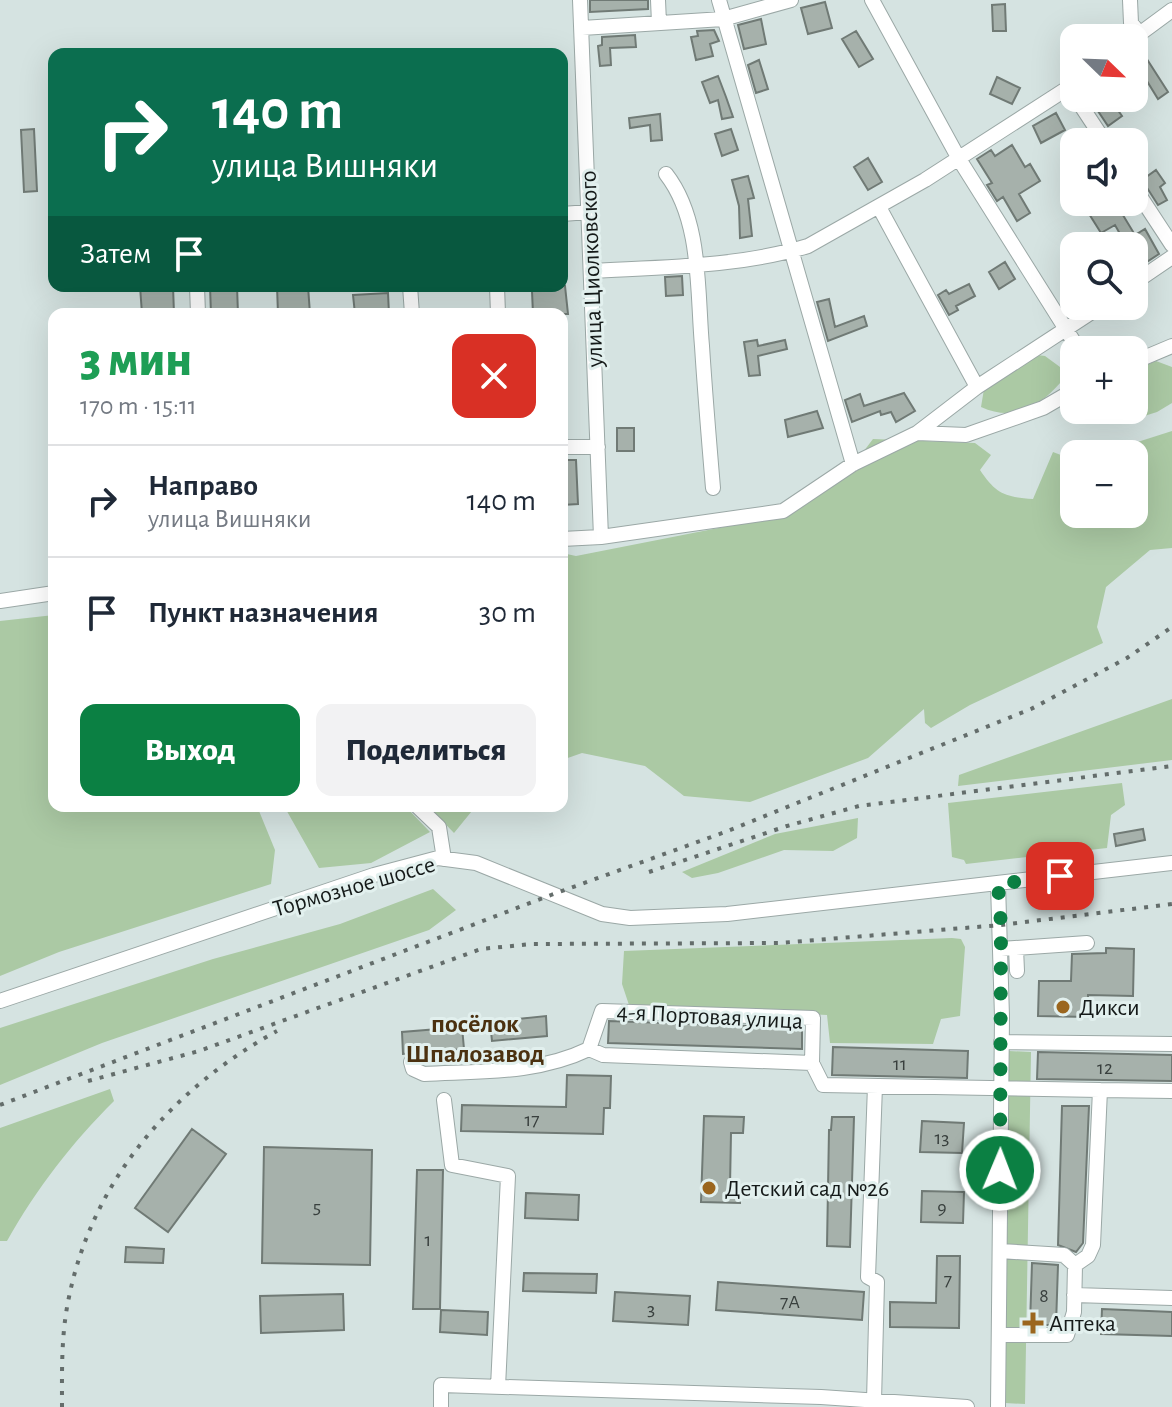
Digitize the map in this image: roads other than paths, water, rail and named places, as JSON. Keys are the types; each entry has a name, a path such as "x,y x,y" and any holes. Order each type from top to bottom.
{"street":[{"name":"улица Циолковского","path":"580,0 601,537"},
{"path":"658,0 659,23"},
{"path":"719,0 789,252 853,464"},
{"path":"582,28 723,19 791,0"},
{"path":"872,0 959,159 1070,336"},
{"path":"1130,0 1131,24"},
{"path":"1148,28 1172,10"},
{"path":"591,271 695,265 789,252 808,246 1060,99"},
{"path":"666,174 678,189 689,221 713,488"},
{"path":"879,207 977,387"},
{"path":"1148,208 1172,245"},
{"path":"568,214 589,212"},
{"path":"1148,273 1172,257"},
{"path":"568,539 601,537 783,511 853,464 917,433 977,387 1081,320"},
{"path":"1148,356 1172,346"},
{"path":"917,433 966,435 1043,408 1060,398"},
{"path":"568,447 598,447"},
{"path":"0,601 48,594"},
{"path":"423,812 439,827 444,859"},
{"name":"Тормозное шоссе","path":"0,1001 374,875 444,859 476,863 602,914 630,918 727,914 1172,863"},
{"path":"998,884 1009,948 1017,971"},
{"path":"1009,948 1087,943"},
{"path":"998,1407 1001,1042 1009,948"},
{"name":"4-я Портовая улица","path":"589,1049 602,1011 813,1018 812,1063 823,1085 1172,1091"},
{"path":"1001,1042 1172,1044"},
{"path":"411,1062 413,1069 424,1074 503,1070 561,1062 589,1049 603,1055 812,1063"},
{"path":"874,1401 877,1282 868,1277 875,1086"},
{"path":"1075,1265 1088,1256 1093,1245 1100,1090"},
{"path":"444,1100 452,1165 508,1176 498,1387"},
{"path":"999,1335 1067,1335 1072,1327 1075,1265 1064,1255 1000,1251"},
{"path":"1074,1295 1172,1298"},
{"path":"441,1407 441,1385 967,1407"}],"railway":[{"path":"0,1105 725,832 1031,709 1127,658 1172,627"},
{"path":"649,872 787,826 859,806 1172,766"},
{"path":"88,1081 199,1051 481,949 532,944 779,943 1001,925 1172,904"},
{"path":"62,1407 63,1338 69,1297 97,1214 118,1176 143,1141 172,1109 204,1080 277,1031"}],"place":[{"name":"Дикси","path":"1063,1007"},
{"name":"Детский сад №26","path":"709,1188"},
{"name":"Аптека","path":"1033,1323"}],"district":[{"name":"посёлок Шпалозавод","path":"475,1038"}]}
